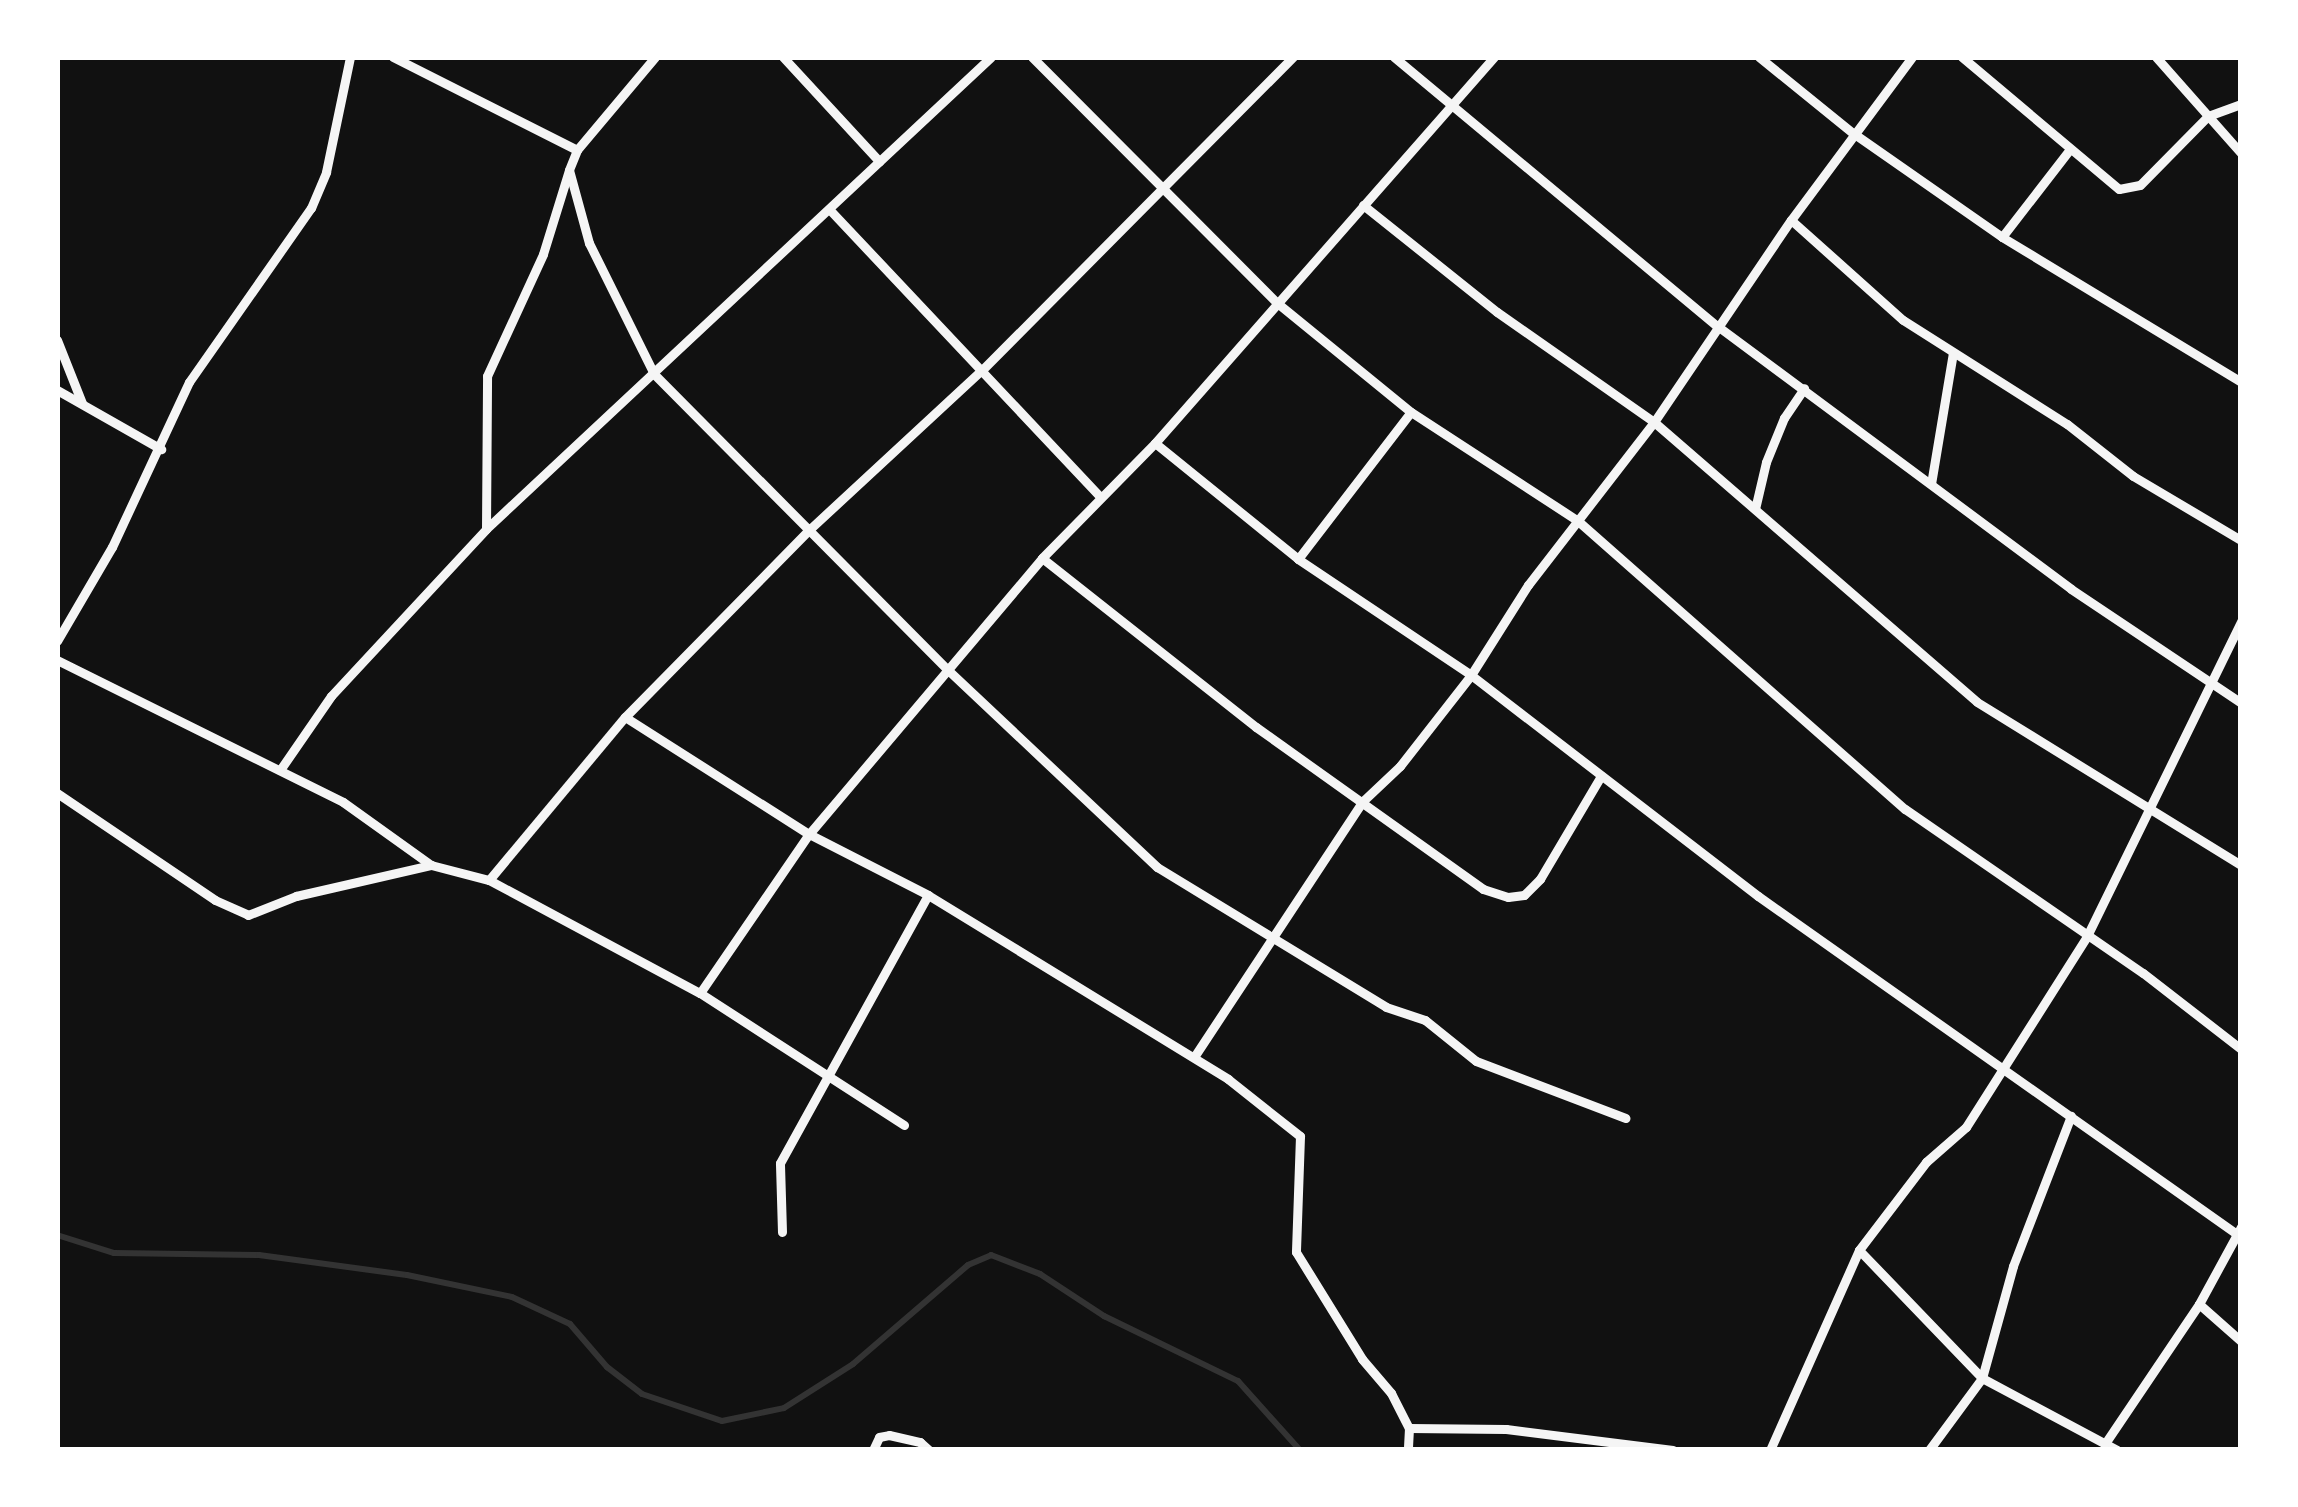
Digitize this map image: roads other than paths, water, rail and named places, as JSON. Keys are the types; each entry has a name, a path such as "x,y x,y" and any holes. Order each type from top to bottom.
{"street":[{"path":"57,640 112,548 169,422 213,342 311,208 326,172 350,57"},
{"path":"393,57 577,150"},
{"path":"486,529 487,376 543,254 577,150 651,61 635,57"},
{"path":"783,57 879,161"},
{"path":"280,770 331,696 486,529 991,57"},
{"path":"1032,57 1158,189 1276,302 1412,412 1578,521 1742,661 1854,767 2241,1049"},
{"path":"489,880 625,716 811,528 983,369 1293,57"},
{"path":"1394,57 1716,326 2241,703"},
{"path":"700,993 809,834 1042,558 1155,443 1494,57"},
{"path":"1759,57 1852,133 2002,237 2241,382"},
{"path":"1194,1058 1363,801 1400,766 1471,675 1528,585 1654,422 1852,133 1912,57"},
{"path":"1962,57 2110,184 2132,189 2151,176 2208,116 2241,104"},
{"path":"2156,57 2241,152"},
{"path":"2002,237 2070,149"},
{"path":"569,170 589,243 654,374 949,671 1157,867 1386,1006 1425,1020 1485,1066 1624,1118"},
{"path":"1363,205 1497,312 1654,422 1977,702 2241,865"},
{"path":"829,208 1100,497"},
{"path":"1791,220 1903,320 2067,424 2133,476 2241,540"},
{"path":"57,340 82,403"},
{"path":"1931,484 1953,353"},
{"path":"1756,509 1766,462 1804,388"},
{"path":"57,390 160,448"},
{"path":"1298,559 1412,412"},
{"path":"1155,443 1298,559 1471,675 1758,896 2240,1233 2106,1442"},
{"path":"1042,558 1256,727 1483,889 1508,897 1524,895 1540,879 1600,776"},
{"path":"1770,1450 1859,1250 1926,1162 1966,1126 2006,1070 2087,936 2241,621"},
{"path":"57,660 354,809 430,865 489,880 700,993 904,1125"},
{"path":"625,716 809,834 928,895 1194,1058 1300,1136 1296,1252 1409,1428 1408,1450"},
{"path":"57,793 215,901 248,915 296,896 430,865"},
{"path":"782,1232 780,1163 928,895"},
{"path":"1929,1450 1982,1378 2013,1266 2071,1116"},
{"path":"1859,1250 1982,1378 2117,1450"},
{"path":"2198,1304 2241,1341"},
{"path":"1409,1428 1506,1429 1673,1450"},
{"path":"873,1450 880,1437 889,1435 920,1442 929,1450"}],"waterway":[{"path":"57,1235 114,1253 259,1255 407,1275 512,1297 570,1324 607,1367 642,1394 722,1421 784,1408 853,1364 968,1265 991,1255 1040,1274 1104,1316 1238,1381 1300,1450"}]}
